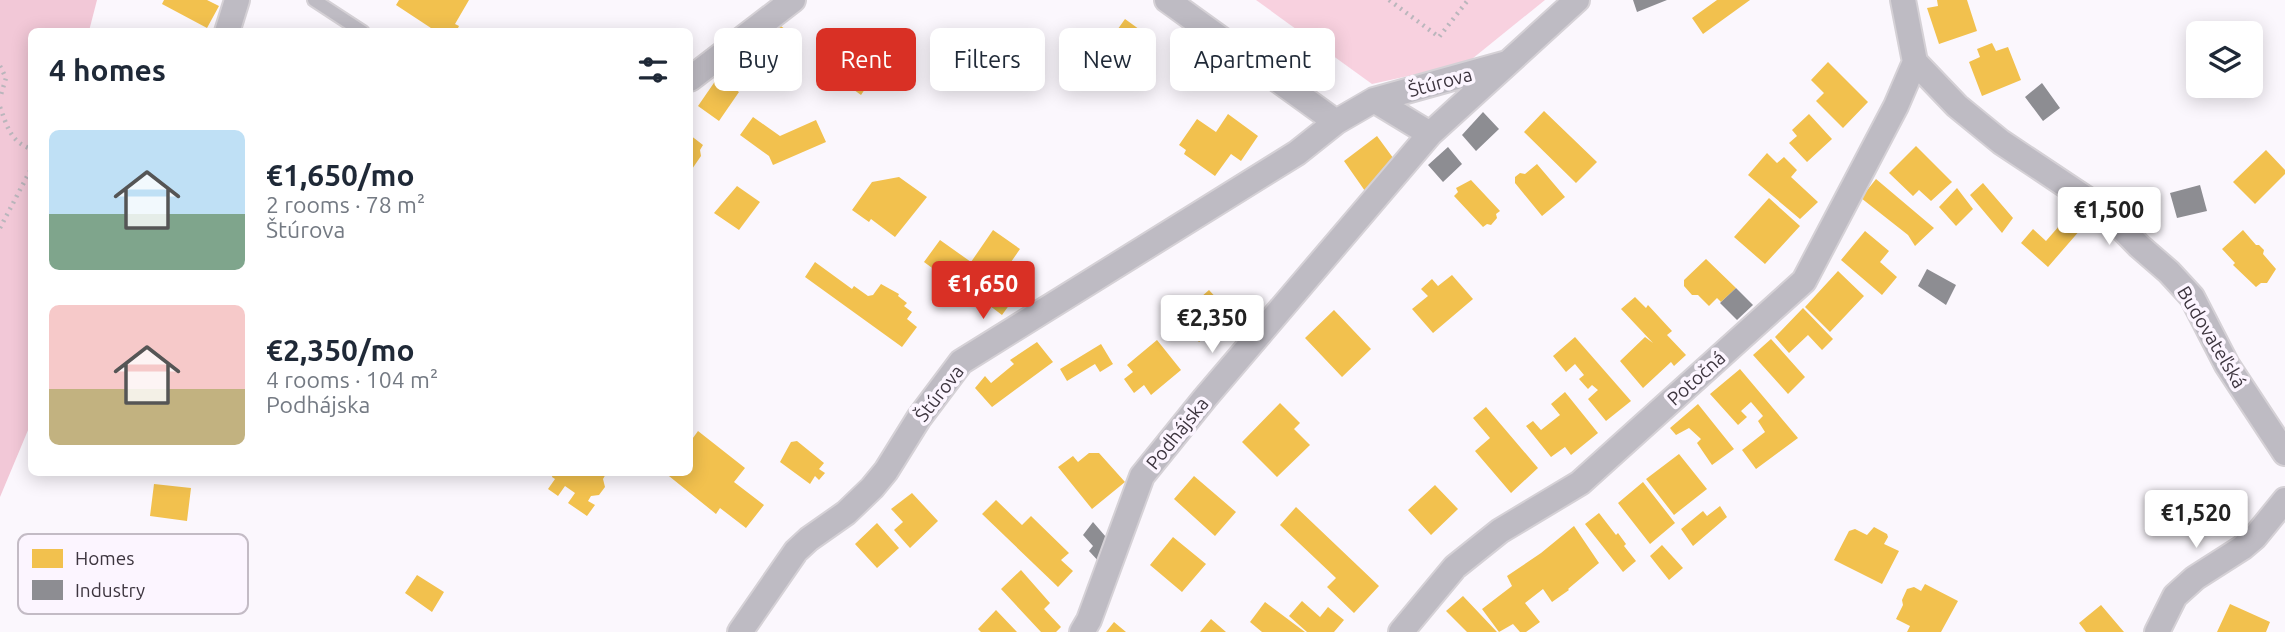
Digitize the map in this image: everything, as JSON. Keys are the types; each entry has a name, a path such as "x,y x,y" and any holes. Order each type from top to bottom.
{"street":[{"path":"229,28 237,0"},
{"path":"1167,0 1336,122"},
{"name":"Štúrova","path":"1430,134 1577,0"},
{"path":"1903,0 1915,62"},
{"path":"693,77 790,1"},
{"name":"Budovateľská","path":"1915,62 1956,106 2001,142 2106,212 2169,272 2192,297 2227,365 2285,453"},
{"name":"Potočná","path":"1401,632 1455,567 1500,531 1580,483 1804,281 1884,130 1915,62"},
{"name":"Štúrova","path":"740,632 796,551 846,513 872,488 961,362 1297,153 1336,122 1374,100 1507,64"},
{"path":"1374,100 1430,134"},
{"name":"Podhájska","path":"1083,632 1142,477 1205,398 1430,134"},
{"path":"2157,632 2175,596 2195,578 2255,537 2285,500"}],"lane":[{"path":"314,0 357,28"}],"path":[{"path":"1389,0 1439,37 1468,0"},
{"path":"0,66 6,78 0,98"},
{"path":"0,107 7,127 20,145 28,148"},
{"path":"0,130 7,127"},
{"path":"0,228 28,175"}],"shaded area":[{"path":"0,0 97,0 90,28 28,28 28,430 0,497"},
{"path":"1256,0 1545,0 1467,63 1372,84 1335,57 1335,28 1295,28"}],"building: Homes":[{"path":"164,0 207,0 219,6 207,28 162,4"},
{"path":"399,0 469,0 455,24 458,28 431,28 396,5"},
{"path":"1717,0 1750,0 1703,34 1692,18"},
{"path":"1937,0 1967,0 1977,31 1939,44 1927,8 1938,6"},
{"path":"1125,19 1137,28 1119,28"},
{"path":"1992,43 1996,51 2008,47 2021,80 1982,96 1969,62 1980,57 1977,49"},
{"path":"1828,62 1868,102 1843,128 1816,101 1824,93 1811,80"},
{"path":"714,83 714,91 739,92 719,121 698,106"},
{"path":"1544,111 1597,162 1576,183 1524,132"},
{"path":"1228,114 1258,136 1241,161 1231,154 1215,176 1184,154 1186,150 1179,145 1197,119 1216,132"},
{"path":"1809,114 1832,139 1807,162 1789,143 1797,136 1792,130"},
{"path":"753,117 780,136 816,120 826,142 773,165 769,156 740,135"},
{"path":"1377,136 1399,166 1365,191 1344,161"},
{"path":"693,137 703,145 701,156 693,168"},
{"path":"1916,146 1952,182 1931,201 1919,190 1913,196 1889,173"},
{"path":"2266,150 2285,170 2285,174 2255,204 2233,182"},
{"path":"1767,153 1777,163 1784,157 1797,170 1791,177 1818,202 1800,219 1748,175"},
{"path":"1537,164 1565,197 1542,216 1515,183 1515,177 1520,173 1525,174"},
{"path":"899,177 927,197 895,237 871,219 869,222 852,210 872,182"},
{"path":"1876,179 1934,228 1915,246 1908,235 1861,198"},
{"path":"1471,180 1500,211 1491,225 1483,227 1454,196 1458,192 1456,188"},
{"path":"1983,183 2013,218 2002,233 1970,195"},
{"path":"737,186 760,202 739,230 714,213"},
{"path":"1957,188 1973,209 1956,226 1939,207"},
{"path":"1769,198 1800,226 1765,264 1734,237"},
{"path":"2080,202 2094,214 2048,267 2021,243 2033,229 2046,241"},
{"path":"993,230 1020,249 1002,275 1021,289 1002,315 965,287 962,290 924,262 940,240 971,262"},
{"path":"2243,230 2264,250 2263,254 2276,269 2267,283 2256,287 2233,265 2235,263 2222,249"},
{"path":"1865,231 1889,251 1880,262 1897,277 1882,295 1841,260"},
{"path":"1706,259 1736,288 1721,302 1717,298 1709,306 1684,286 1684,280"},
{"path":"815,262 852,289 854,286 868,296 873,295 881,284 899,294 907,303 904,306 912,312 907,319 917,327 902,347 805,277"},
{"path":"1838,271 1864,296 1830,332 1805,307"},
{"path":"1452,275 1473,299 1433,333 1412,309 1428,296 1421,289 1432,279 1438,286"},
{"path":"1209,290 1231,314 1199,342 1177,318"},
{"path":"1635,297 1646,308 1648,305 1672,331 1667,335 1686,355 1674,366 1671,362 1643,388 1620,361 1645,337 1653,343 1621,309"},
{"path":"1803,308 1833,339 1822,350 1808,335 1789,353 1775,337"},
{"path":"1334,310 1371,349 1342,377 1305,338"},
{"path":"1575,337 1631,401 1606,421 1588,399 1598,390 1592,385 1588,389 1579,379 1584,375 1575,364 1566,372 1553,356"},
{"path":"1771,339 1805,377 1788,394 1753,355"},
{"path":"1157,340 1181,370 1151,395 1144,385 1134,393 1124,379 1133,372 1127,365"},
{"path":"1037,342 1053,362 992,407 975,388 985,376 991,383 1014,364 1010,360"},
{"path":"1101,344 1113,364 1100,372 1095,364 1067,381 1060,369"},
{"path":"1740,369 1798,438 1756,469 1742,450 1765,432 1758,421 1763,416 1751,402 1741,411 1747,417 1738,425 1710,394"},
{"path":"1565,392 1598,433 1571,455 1565,447 1551,457 1526,426 1533,421 1541,430 1560,415 1551,404"},
{"path":"1280,403 1300,423 1294,429 1310,445 1277,477 1242,442"},
{"path":"1698,404 1734,449 1712,465 1697,443 1701,439 1689,428 1676,435 1670,428"},
{"path":"1486,407 1538,468 1511,493 1475,451 1490,438 1473,418"},
{"path":"698,431 745,468 734,482 764,505 746,528 720,508 716,514 669,476 693,476 693,438"},
{"path":"797,441 824,463 819,469 825,473 819,480 815,476 810,484 780,462 791,442"},
{"path":"1089,453 1099,453 1125,482 1092,509 1058,467 1073,456 1078,462"},
{"path":"1679,454 1707,489 1674,515 1646,479"},
{"path":"605,476 605,487 599,495 591,496 588,501 595,505 587,516 568,503 575,493 565,486 558,496 548,489 555,479 552,477"},
{"path":"1194,476 1236,512 1215,536 1174,499"},
{"path":"1643,482 1675,523 1650,544 1618,503"},
{"path":"154,484 191,488 187,521 150,516"},
{"path":"1435,485 1458,509 1431,535 1408,510"},
{"path":"912,493 938,521 910,548 894,530 903,522 891,509"},
{"path":"996,500 1022,525 1031,516 1069,553 1061,560 1073,571 1058,587 982,514"},
{"path":"1720,506 1727,517 1693,546 1681,529 1703,511 1707,516"},
{"path":"1296,507 1379,586 1354,613 1327,587 1336,578 1280,525"},
{"path":"1599,513 1616,535 1618,533 1636,561 1623,572 1585,524"},
{"path":"877,523 899,548 877,568 855,544"},
{"path":"1574,526 1599,563 1552,602 1543,589 1525,603 1540,622 1526,632 1520,632 1513,624 1499,632 1482,609 1512,586 1507,576"},
{"path":"1874,527 1887,534 1884,544 1899,551 1882,584 1834,560 1849,531 1855,529 1867,535"},
{"path":"1173,537 1206,564 1182,592 1150,565"},
{"path":"1662,545 1683,568 1669,580 1650,556"},
{"path":"1021,570 1050,603 1044,609 1061,627 1056,632 1041,632 1001,589"},
{"path":"417,575 444,592 432,612 405,593"},
{"path":"1925,584 1958,601 1941,632 1907,632 1910,626 1896,619 1903,605 1902,600 1907,589 1914,587 1921,591"},
{"path":"1463,596 1497,632 1467,632 1446,611"},
{"path":"1302,601 1320,617 1328,607 1344,620 1334,632 1307,632 1289,616"},
{"path":"1265,602 1305,632 1262,632 1250,622"},
{"path":"2230,604 2270,622 2266,632 2217,632"},
{"path":"2101,605 2124,632 2086,632 2079,623"},
{"path":"996,610 1017,632 981,632 978,629"},
{"path":"1211,619 1226,632 1200,632"},
{"path":"1114,622 1126,632 1106,632"}],"building: Industry":[{"path":"1633,0 1667,0 1637,12"},
{"path":"2042,83 2060,108 2043,121 2025,97"},
{"path":"1483,112 1499,129 1476,151 1462,135"},
{"path":"1448,147 1462,164 1443,182 1428,165"},
{"path":"2200,185 2207,211 2177,218 2170,193"},
{"path":"1927,269 1956,285 1946,305 1918,286"},
{"path":"1736,288 1753,305 1737,320 1720,303"},
{"path":"1093,522 1112,544 1102,565 1089,551 1093,546 1083,535"}]}
